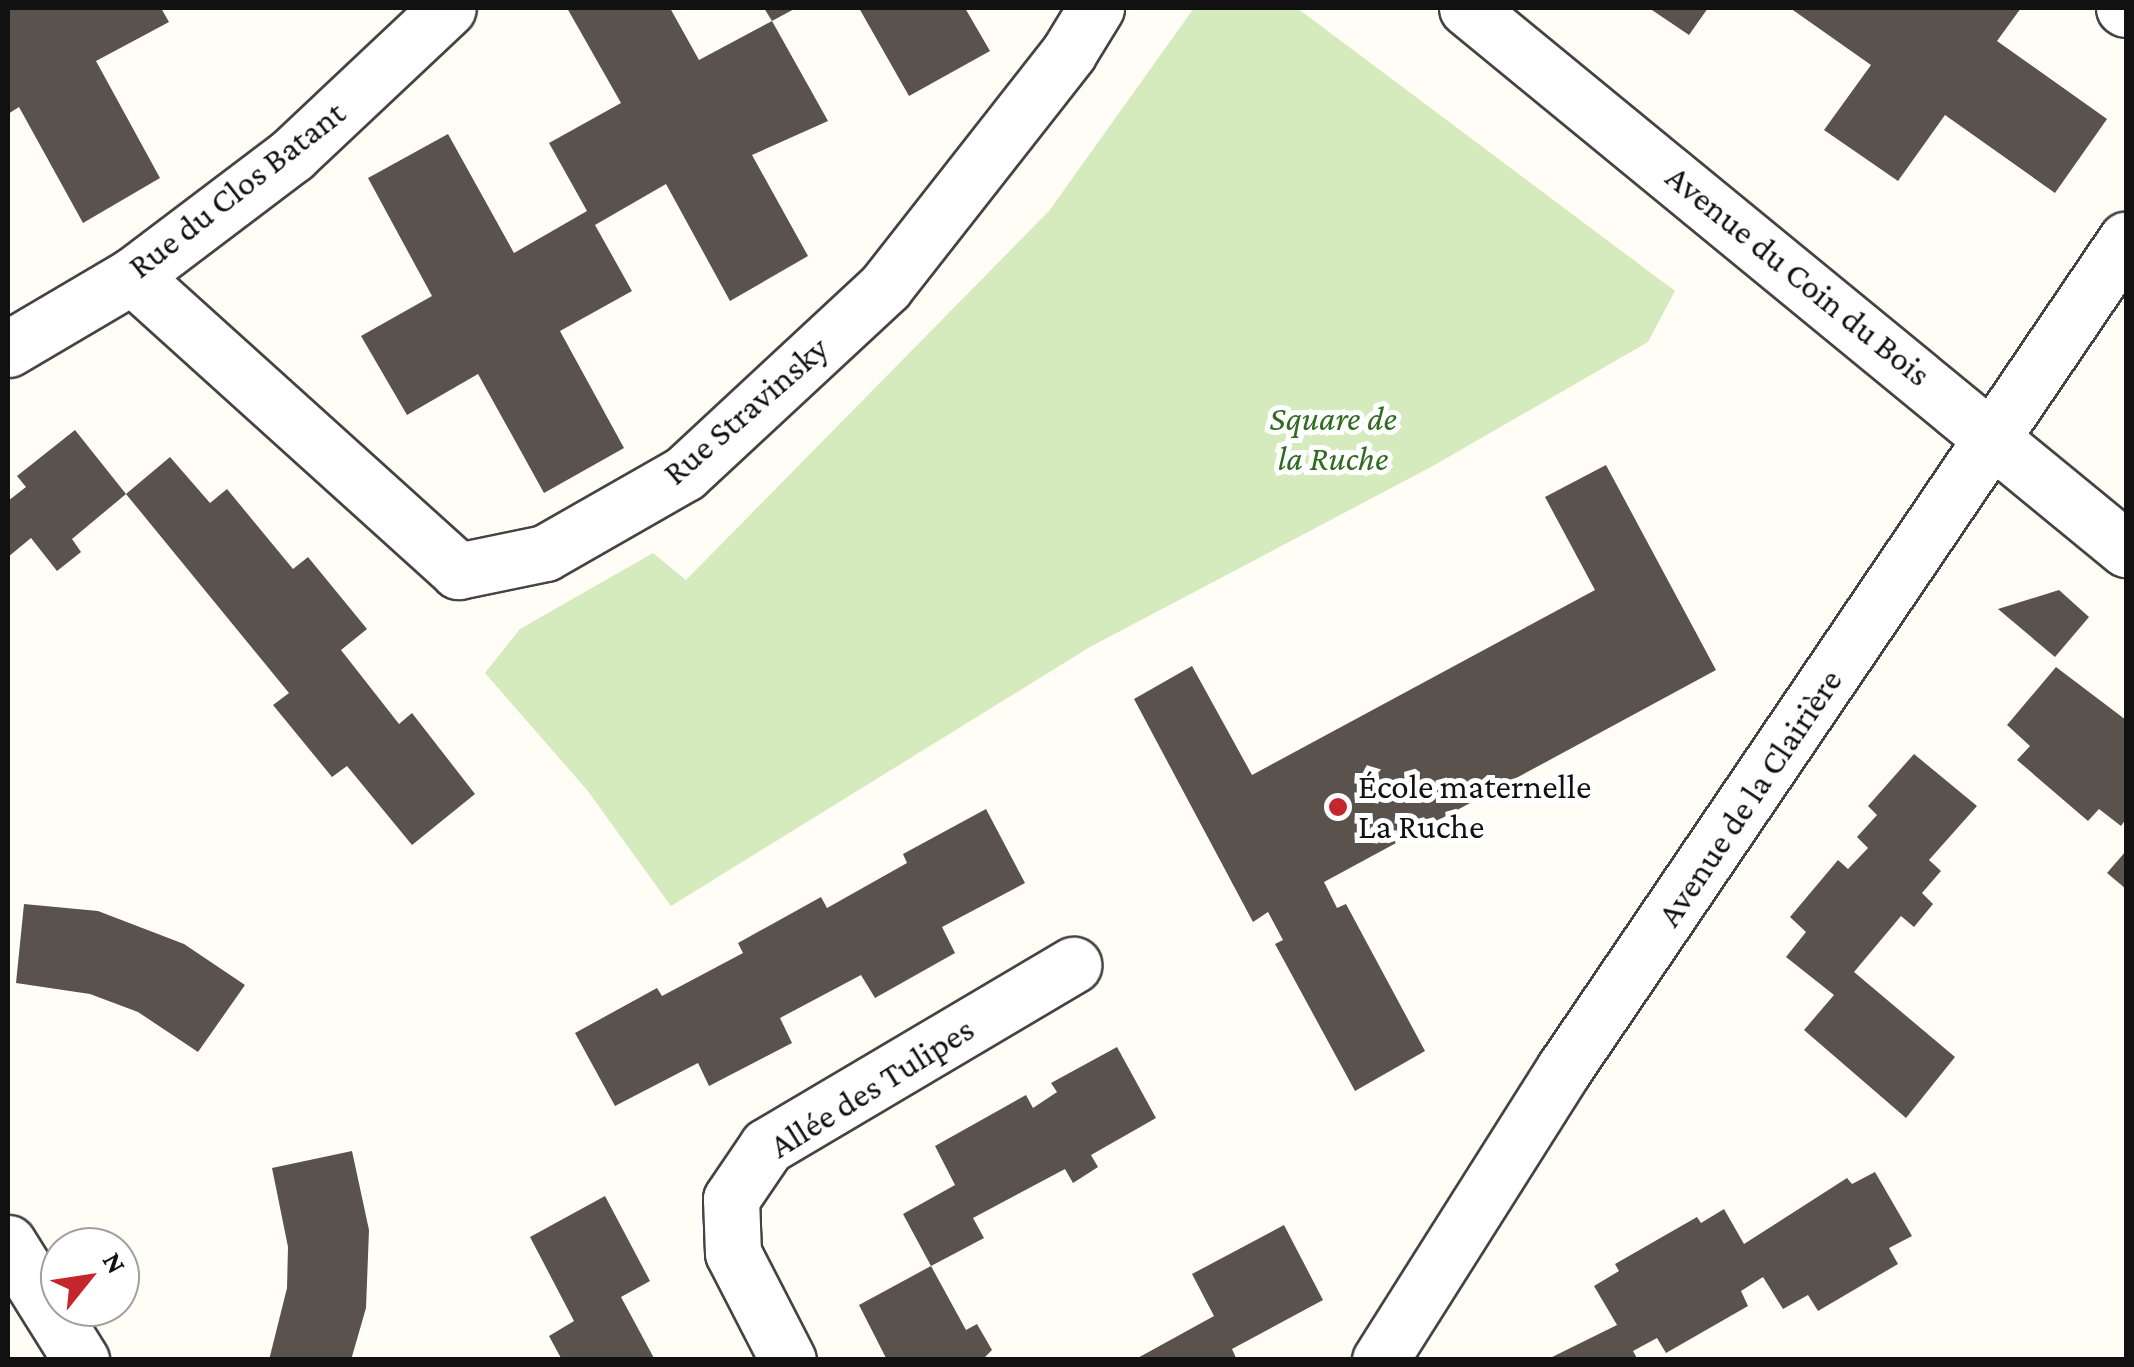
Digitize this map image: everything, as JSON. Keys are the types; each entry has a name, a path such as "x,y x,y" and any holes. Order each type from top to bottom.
{"street":[{"name":"Rue du Clos Batant","path":"8,348 132,276 292,155 448,8"},
{"name":"Rue Stravinsky","path":"132,276 458,570 545,553 685,473 885,287 1069,52 1096,8"},
{"name":"Avenue du Coin du Bois","path":"1466,8 1993,435 2126,549"},
{"name":"Avenue de la Clairière","path":"1380,1360 1564,1069 2126,240"},
{"name":"Allée des Tulipes","path":"788,1360 734,1254 731,1199 767,1146 1073,965"},
{"path":"8,1243 80,1360"}],"green space":[{"name":"Square de la Ruche","path":"1194,8 1297,8 1675,291 1648,342 1431,467 1090,647 671,906 587,790 485,673 520,629 653,553 686,580 1049,211"}],"building":[{"path":"8,8 161,8 169,22 96,61 160,178 83,223 19,107 8,114"},
{"path":"567,8 670,8 699,60 772,21 828,121 752,155 808,256 730,301 666,184 595,225 632,291 560,331 624,448 544,493 478,374 407,415 361,336 432,296 368,178 448,134 514,253 587,211 549,143 621,103"},
{"path":"764,8 796,8 772,21"},
{"path":"859,8 965,8 990,51 909,96"},
{"path":"1649,8 1708,8 1689,35"},
{"path":"1790,8 2021,8 1997,41 2107,119 2055,193 1945,115 1898,181 1824,130 1871,65"},
{"path":"75,430 126,494 72,539 81,552 57,571 31,538 8,557 8,501 26,487 17,476"},
{"path":"170,457 210,503 227,489 293,569 308,557 367,629 341,650 399,724 412,713 475,794 412,845 347,766 332,777 273,705 289,693 126,494"},
{"path":"1606,465 1716,670 1324,882 1337,908 1346,904 1425,1051 1355,1091 1275,944 1283,940 1268,912 1253,922 1134,699 1192,666 1252,775 1595,590 1545,497"},
{"path":"2059,590 2089,617 2055,657 1998,609"},
{"path":"2056,667 2126,720 2126,819 2121,826 2099,809 2088,821 2017,760 2030,746 2007,725"},
{"path":"1914,754 1977,806 1929,860 1941,871 1922,893 1933,904 1914,927 1901,916 1854,972 1955,1057 1906,1118 1804,1030 1834,995 1786,957 1806,932 1790,917 1838,860 1848,869 1868,848 1857,837 1877,815 1868,806"},
{"path":"986,809 1025,883 942,927 955,953 875,998 861,975 780,1018 792,1043 709,1086 698,1063 615,1106 575,1033 657,988 662,996 743,953 738,943 821,897 827,908 907,863 903,854"},
{"path":"2126,851 2126,889 2107,873"},
{"path":"24,904 98,911 184,944 245,985 198,1052 138,1012 90,994 16,983"},
{"path":"1117,1047 1156,1118 1091,1155 1098,1167 1073,1183 1065,1169 973,1218 984,1238 931,1266 903,1214 955,1185 935,1146 1026,1095 1033,1108 1057,1092 1051,1083"},
{"path":"352,1151 369,1230 366,1308 351,1360 269,1360 287,1288 288,1247 272,1168"},
{"path":"1875,1172 1912,1236 1889,1248 1898,1264 1818,1311 1808,1295 1783,1309 1763,1277 1741,1291 1748,1306 1666,1353 1657,1338 1633,1351 1638,1360 1546,1360 1617,1325 1594,1286 1619,1271 1615,1264 1697,1217 1701,1223 1724,1209 1744,1244 1847,1178 1852,1184"},
{"path":"605,1196 650,1281 621,1297 655,1360 562,1360 549,1336 574,1321 530,1237"},
{"path":"1284,1225 1323,1300 1232,1349 1237,1360 1134,1360 1214,1316 1192,1274"},
{"path":"931,1266 966,1330 977,1324 992,1350 982,1360 887,1360 859,1305"}],"place":[{"name":"École maternelle La Ruche","path":"1338,807"}]}
